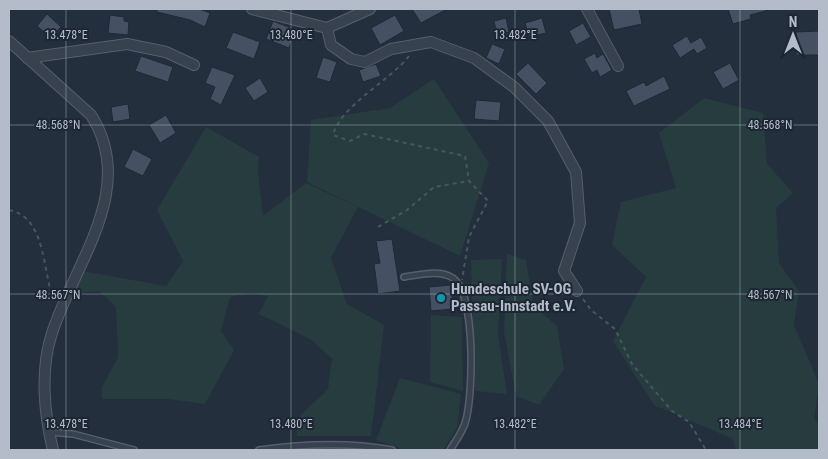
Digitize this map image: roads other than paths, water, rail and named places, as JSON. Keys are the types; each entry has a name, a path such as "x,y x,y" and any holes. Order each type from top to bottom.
{"street":[{"path":"252,9 327,28 370,9"},
{"path":"587,9 618,66"},
{"path":"327,28 331,45 351,60 366,62 391,49 431,42 474,58 514,87 548,121 576,172 580,223 564,271 577,291"},
{"path":"9,41 91,115 100,128 109,171 106,206 52,334 46,360 49,432 53,450"},
{"path":"27,58 127,44 166,52 194,65"}],"lane":[{"path":"404,277 445,274 459,284 467,303 470,335 469,402 461,434 450,450"},
{"path":"49,432 73,434 134,450"},
{"path":"259,450 335,446 373,447 392,450"}],"place":[{"name":"Hundeschule SV-OG Passau-Innstadt e.V.","path":"441,298"}]}
